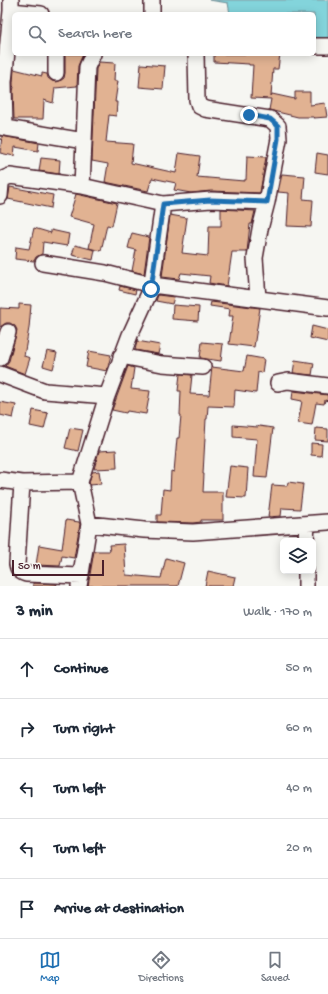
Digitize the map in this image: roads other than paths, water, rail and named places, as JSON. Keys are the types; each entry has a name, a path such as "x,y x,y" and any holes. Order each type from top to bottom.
{"street":[{"path":"152,0 152,12"},
{"path":"34,12 11,5 2,82 2,127 84,141"},
{"path":"316,46 328,46"},
{"path":"56,56 56,73"},
{"path":"82,186 88,67 92,56"},
{"path":"196,56 197,100 200,106 205,109 270,119 278,126 278,139 255,258 258,298"},
{"path":"0,196 1,184 3,180 10,176 82,186 163,204 210,200 267,202"},
{"path":"22,482 17,564 18,569 26,574 80,581 89,524 80,482 107,396 152,285 163,204"},
{"path":"43,263 105,273 152,285 328,308"},
{"path":"0,358 8,332"},
{"path":"122,356 162,364 203,368"},
{"path":"0,374 45,391 107,396"},
{"path":"278,383 288,381 328,386"},
{"path":"0,480 22,482 80,482"},
{"path":"89,524 144,530 193,532 328,522"},
{"path":"306,538 307,524"},
{"path":"306,574 306,586"}],"water":[{"path":"209,0 328,0 328,45 316,42 316,12 230,12 228,3"}]}
